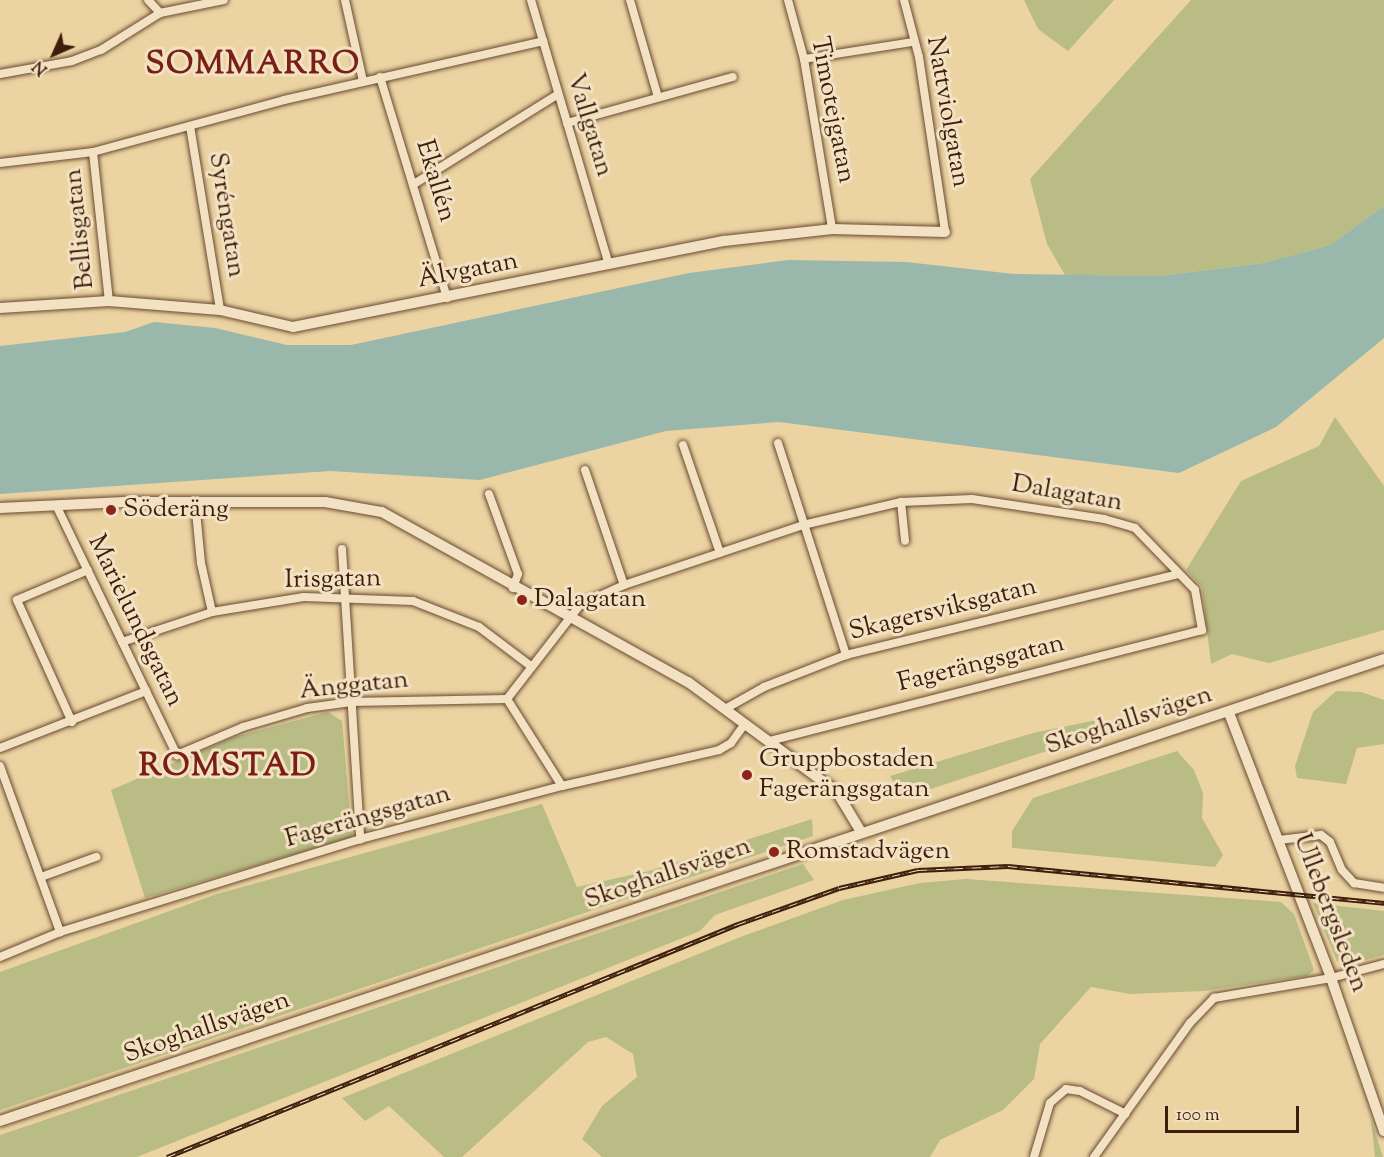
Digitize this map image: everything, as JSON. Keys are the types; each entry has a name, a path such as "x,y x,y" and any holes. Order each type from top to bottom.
{"street":[{"path":"148,0 160,13"},
{"path":"0,74 72,61 101,50 160,13 224,0"},
{"path":"345,0 363,81"},
{"name":"Vallgatan","path":"531,0 557,95 608,262"},
{"path":"630,0 658,97"},
{"name":"Timotejgatan","path":"788,0 804,59 832,229"},
{"name":"Nattviolgatan","path":"904,0 945,232"},
{"path":"0,163 93,152 363,81 543,41"},
{"path":"804,59 913,42"},
{"name":"Ekallén","path":"380,77 447,298"},
{"path":"567,123 733,77"},
{"path":"414,184 557,95"},
{"name":"Syréngatan","path":"190,126 220,310"},
{"name":"Bellisgatan","path":"93,152 108,301"},
{"name":"Älvgatan","path":"0,308 108,301 220,310 293,327 447,298 608,262 724,241 832,229 945,232"},
{"path":"778,442 846,655"},
{"path":"683,446 720,553"},
{"path":"585,470 624,585"},
{"path":"489,494 518,574 513,588"},
{"name":"Dalagatan","path":"507,699 571,619 580,604 591,597 803,525 901,502 972,499 1104,519 1135,528 1195,590 1202,630"},
{"path":"195,501 201,563 212,612"},
{"path":"0,508 195,501 325,502 382,512 441,542 513,588 638,651 725,709 837,792 861,832"},
{"path":"901,502 906,541"},
{"name":"Marielundsgatan","path":"56,505 177,755"},
{"path":"342,549 343,597 360,839"},
{"path":"72,722 16,600 88,570"},
{"name":"Skagersviksgatan","path":"725,709 764,687 846,655 1178,574"},
{"name":"Irisgatan","path":"122,642 212,612 304,597 413,601 479,627 532,667"},
{"name":"Fagerängsgatan","path":"769,741 1202,630"},
{"name":"Skoghallsvägen","path":"0,1121 861,832 1230,713 1384,659"},
{"path":"0,748 72,722 146,691"},
{"path":"507,699 562,786"},
{"name":"Änggatan","path":"177,755 243,727 308,708 352,702 507,699"},
{"name":"Ullebergsleden","path":"1230,713 1331,978 1384,1131"},
{"name":"Fagerängsgatan","path":"0,957 60,932 360,839 562,786 719,750 731,743 745,724"},
{"path":"0,766 60,932"},
{"path":"1279,840 1320,835 1330,842 1342,870 1354,884 1384,888"},
{"path":"41,877 96,857"},
{"path":"1094,1157 1190,1023 1214,998 1331,978 1384,964"},
{"path":"1034,1157 1050,1103 1066,1089 1080,1091 1126,1114"}],"green space":[{"path":"1024,0 1114,0 1068,51 1038,29"},
{"path":"1191,0 1384,0 1384,206 1330,245 1263,263 1159,276 1065,275 1047,244 1030,179"},
{"path":"1335,417 1384,486 1384,630 1269,663 1232,654 1211,664 1202,587 1186,570 1241,481 1319,446"},
{"path":"1336,691 1361,692 1384,700 1384,744 1357,748 1346,784 1297,778 1295,766 1313,712"},
{"path":"328,712 342,721 352,837 145,898 111,790 234,737"},
{"path":"1102,719 1102,733 903,798 890,776 1033,733"},
{"path":"1177,751 1194,770 1203,793 1202,818 1223,855 1215,867 1012,848 1012,831 1033,798"},
{"path":"542,804 577,887 649,871 812,819 813,836 0,1110 0,972 217,894"},
{"path":"803,864 814,880 715,915 700,931 137,1157 0,1157 0,1135"},
{"path":"966,879 1281,902 1294,914 1314,970 1307,976 1203,991 1130,994 1091,987 1040,1044 1034,1079 1003,1110 940,1140 930,1157 602,1157 582,1139 602,1106 637,1077 633,1054 606,1037 588,1042 462,1157 444,1157 389,1106 365,1121 342,1098 743,936 843,900 920,883"},
{"path":"1313,903 1384,911 1384,955 1350,964 1337,961"},
{"path":"1371,1119 1383,1157 1375,1157"}],"shaded area":[{"path":"1384,206 1384,338 1276,427 1179,473 779,422 666,431 480,480 330,471 0,494 0,346 125,332 154,322 215,328 287,345 351,345 689,273 788,260 906,262 1014,274 1159,276 1263,263 1330,245"}],"railway":[{"path":"167,1157 738,924 839,888 918,870 1008,866 1384,903"}],"place":[{"name":"Söderäng","path":"111,510"},
{"name":"Dalagatan","path":"522,600"},
{"name":"Gruppbostaden Fagerängsgatan","path":"747,775"},
{"name":"Romstadvägen","path":"774,852"}],"district":[{"name":"SOMMARRO","path":"253,65"},
{"name":"ROMSTAD","path":"228,767"}]}
